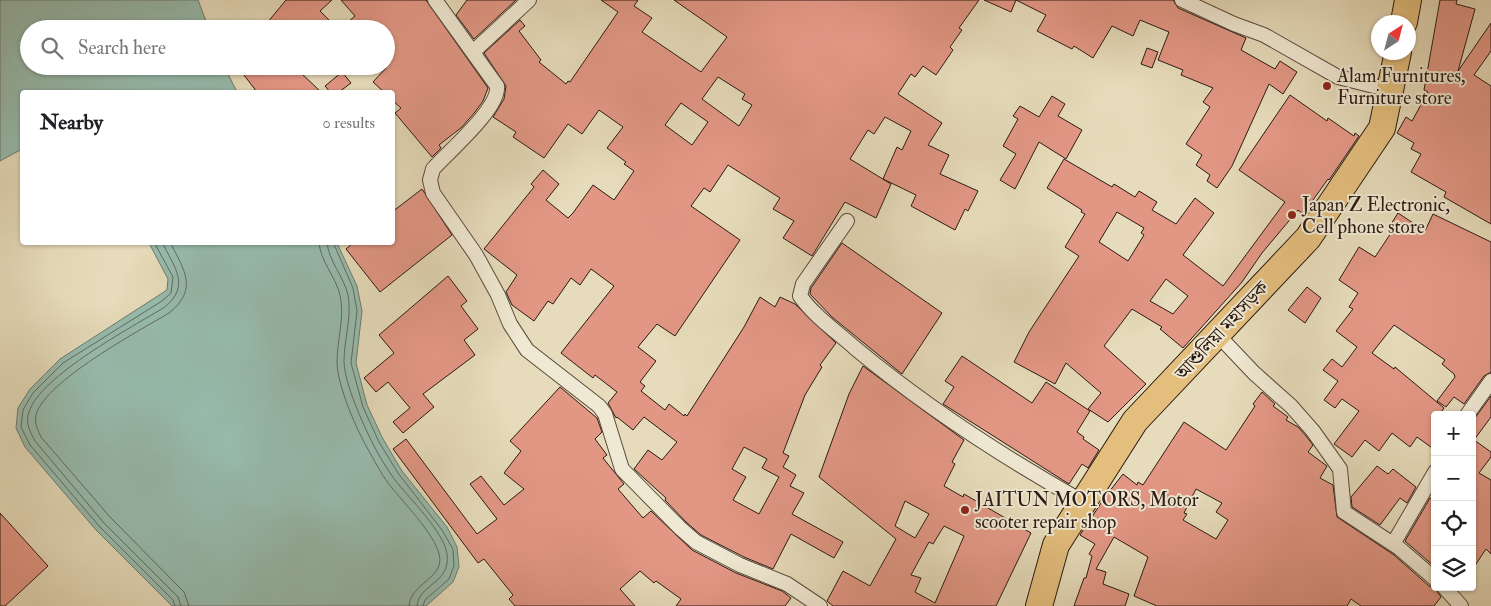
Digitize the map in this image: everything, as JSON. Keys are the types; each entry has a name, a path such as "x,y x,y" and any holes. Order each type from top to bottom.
{"highway":[{"path":"1405,15 1408,0"},
{"name":"আশুলিয়া মহাসড়ক","path":"1038,606 1056,544 1135,420 1308,238 1382,128 1396,60"}],"street":[{"path":"435,0 474,51 497,86 496,98 485,114 433,169 430,180 433,193 476,255 498,295 510,324 527,350 599,406 605,414 622,469 680,528 696,542 740,565 787,584 820,606"},
{"path":"474,51 529,0"},
{"path":"1182,0 1234,24 1264,35 1338,77 1390,90"},
{"path":"847,221 803,284 800,296 808,308 876,366 942,416 1028,472 1083,502"},
{"path":"1217,334 1254,373 1291,406 1313,431 1340,469 1344,512 1393,544 1431,576"},
{"path":"1470,411 1491,381"},
{"path":"1393,544 1431,479"},
{"path":"1447,591 1460,606"}],"water":[{"path":"0,0 198,0 206,20 20,20 20,75 228,75 236,90 20,90 20,150 0,161"},
{"path":"150,245 338,245 357,286 362,311 356,363 367,405 383,439 402,471 447,527 457,547 459,567 453,582 426,606 172,606 96,530 25,447 16,428 18,408 30,389 60,359 167,290 168,279"}],"building":[{"path":"286,0 332,0 320,11 329,20 269,20"},
{"path":"341,0 426,0 488,88 483,101 475,112 462,127 439,145 441,148 432,157 395,113 401,108 395,103 395,90 382,90 373,82 380,75 395,75 395,20 350,20 355,16"},
{"path":"467,0 516,0 474,39 456,15"},
{"path":"601,0 638,0 634,6 652,18 642,32 701,72 727,37 674,0 979,0 959,28 962,30 950,47 953,50 936,75 923,66 915,77 911,74 898,94 942,123 928,145 949,155 940,174 978,191 968,211 965,209 955,230 911,206 916,195 883,179 897,147 902,150 911,131 885,117 874,134 868,130 850,159 891,184 876,218 845,202 812,256 783,238 794,221 773,209 780,198 728,165 710,192 704,188 691,206 740,240 675,336 657,324 638,347 656,361 640,382 645,386 641,391 665,410 669,404 684,416 685,414 687,416 744,327 760,297 775,307 780,297 795,304 836,343 820,365 822,367 805,395 783,453 789,456 783,467 796,475 790,486 804,493 792,514 843,542 834,558 791,534 773,569 744,557 701,535 686,522 665,500 666,498 634,469 648,450 662,460 677,442 644,417 633,430 616,418 608,403 617,392 595,375 593,378 561,353 614,286 591,269 580,285 571,278 553,304 548,301 534,321 512,305 506,292 517,275 484,249 534,187 531,184 543,170 559,184 546,200 568,218 593,185 614,200 634,171 624,164 626,162 607,148 623,127 599,110 582,134 568,124 544,158 513,137 516,132 493,117 504,99 506,86 484,53 520,20 525,26 519,31 541,60 539,62 566,84 568,81 570,82 618,12","holes":["718,77 745,94 742,99 752,105 739,126 702,99","681,103 708,122 692,145 665,125","744,447 767,459 762,468 779,477 759,514 733,500 746,477 732,469"]},
{"path":"984,0 1016,0 1011,12"},
{"path":"1016,0 1173,0 1178,8 1246,38 1241,50 1275,69 1280,61 1297,72 1283,94 1269,84 1232,166 1217,188 1207,181 1210,175 1196,165 1202,155 1186,144 1210,107 1203,102 1213,88 1181,75 1183,70 1158,60 1169,32 1140,20 1133,36 1112,26 1093,58 1074,46 1072,49 1037,31 1046,15"},
{"path":"1440,0 1457,0 1456,4 1475,9 1458,71 1491,23 1491,51 1474,75 1491,86 1491,224 1444,197 1446,192 1411,172 1421,154 1411,149 1414,143 1397,133 1406,117 1412,121 1428,92 1424,90"},
{"path":"1147,48 1158,52 1152,68 1141,64"},
{"path":"244,75 303,75 319,90 255,90"},
{"path":"338,75 344,75 351,83 342,90 328,90 325,86"},
{"path":"1290,95 1327,121 1328,118 1354,136 1355,133 1359,136 1303,214 1298,210 1262,253 1242,282 1183,348 1160,329 1162,327 1132,309 1104,346 1146,384 1108,422 1088,409 1101,393 1066,363 1055,384 1014,362 1029,332 1079,256 1065,247 1085,214 1081,212 1082,210 1047,188 1064,159 1112,187 1114,184 1135,197 1139,191 1157,202 1152,210 1176,224 1195,198 1214,213 1183,255 1223,286 1285,202 1239,170","holes":["1117,212 1144,228 1141,233 1144,235 1128,261 1099,242","1166,279 1188,296 1173,314 1150,301"]},
{"path":"1052,96 1065,104 1058,116 1082,130 1066,159 1039,142 1015,189 1000,180 1016,154 1003,146 1018,119 1013,116 1020,106 1039,117"},
{"path":"422,189 452,235 380,292 346,249 351,245 395,245 395,210"},
{"path":"1398,213 1425,231 1433,214 1491,242 1491,372 1484,376 1464,404 1454,397 1446,407 1437,401 1455,377 1454,374 1442,364 1445,360 1394,325 1372,353 1394,369 1395,367 1444,408 1442,411 1431,411 1431,447 1417,437 1410,447 1392,433 1379,451 1365,440 1352,457 1334,444 1359,411 1342,399 1335,408 1324,400 1338,381 1323,370 1332,359 1342,367 1357,347 1336,331 1353,309 1349,307 1358,293 1339,280 1359,247 1375,257 1395,227 1391,224"},
{"path":"842,243 942,313 902,374 832,317 810,294 811,288"},
{"path":"448,276 467,301 461,306 478,329 464,340 475,355 423,394 434,407 403,433 393,422 410,408 388,382 376,392 364,378 394,353 379,335"},
{"path":"1307,287 1321,298 1305,323 1288,310"},
{"path":"962,356 1032,403 1046,382 1090,411 1077,432 1084,437 1083,439 1099,450 1088,468 1082,464 1069,484 943,404 954,387 945,381"},
{"path":"863,366 964,440 952,462 955,464 944,486 963,497 964,494 1031,533 996,606 833,606 827,601 843,571 870,586 896,539 819,477 849,394","holes":["905,501 929,514 915,538 895,526","944,526 964,536 935,603 915,592 921,578 911,575 929,542 933,544"]},
{"path":"560,387 597,418 602,432 595,439 607,455 603,458 624,484 618,489 643,518 651,511 692,550 736,573 782,591 791,598 785,606 676,606 681,599 656,581 654,583 640,571 620,589 635,606 515,606 509,599 513,595 484,559 478,563 393,449 406,439 477,534 497,519 470,484 481,476 504,505 524,489 504,473 521,451 510,441"},
{"path":"1262,392 1275,404 1273,406 1288,417 1286,420 1298,427 1313,445 1308,452 1327,466 1320,478 1333,485 1337,517 1394,555 1431,587 1431,591 1437,591 1441,597 1434,606 1361,606 1351,599 1347,606 1157,606 1134,596 1148,557 1114,537 1096,569 1106,572 1103,584 1129,594 1125,606 1074,606 1084,578 1086,578 1092,556 1089,554 1095,544 1080,535 1123,474 1137,485 1138,482 1143,485 1184,422 1226,450 1255,406 1253,404","holes":["1196,489 1222,503 1216,512 1228,520 1216,539 1183,520 1187,514 1184,513"]},
{"path":"1491,396 1491,417 1476,437 1476,417"},
{"path":"1476,441 1491,452 1491,457 1479,473 1491,480 1491,554 1486,549 1476,564"},
{"path":"1377,466 1388,474 1393,469 1416,487 1407,503 1400,498 1380,525 1352,507 1351,497"},
{"path":"1430,498 1431,564 1405,541"},
{"path":"0,513 48,566 5,606 0,606"}],"place":[{"name":"Alam Furnitures, Furniture store","path":"1327,86"},
{"name":"Japan Z Electronic, Cell phone store","path":"1292,215"},
{"name":"JAITUN MOTORS, Motor scooter repair shop","path":"965,510"}]}
